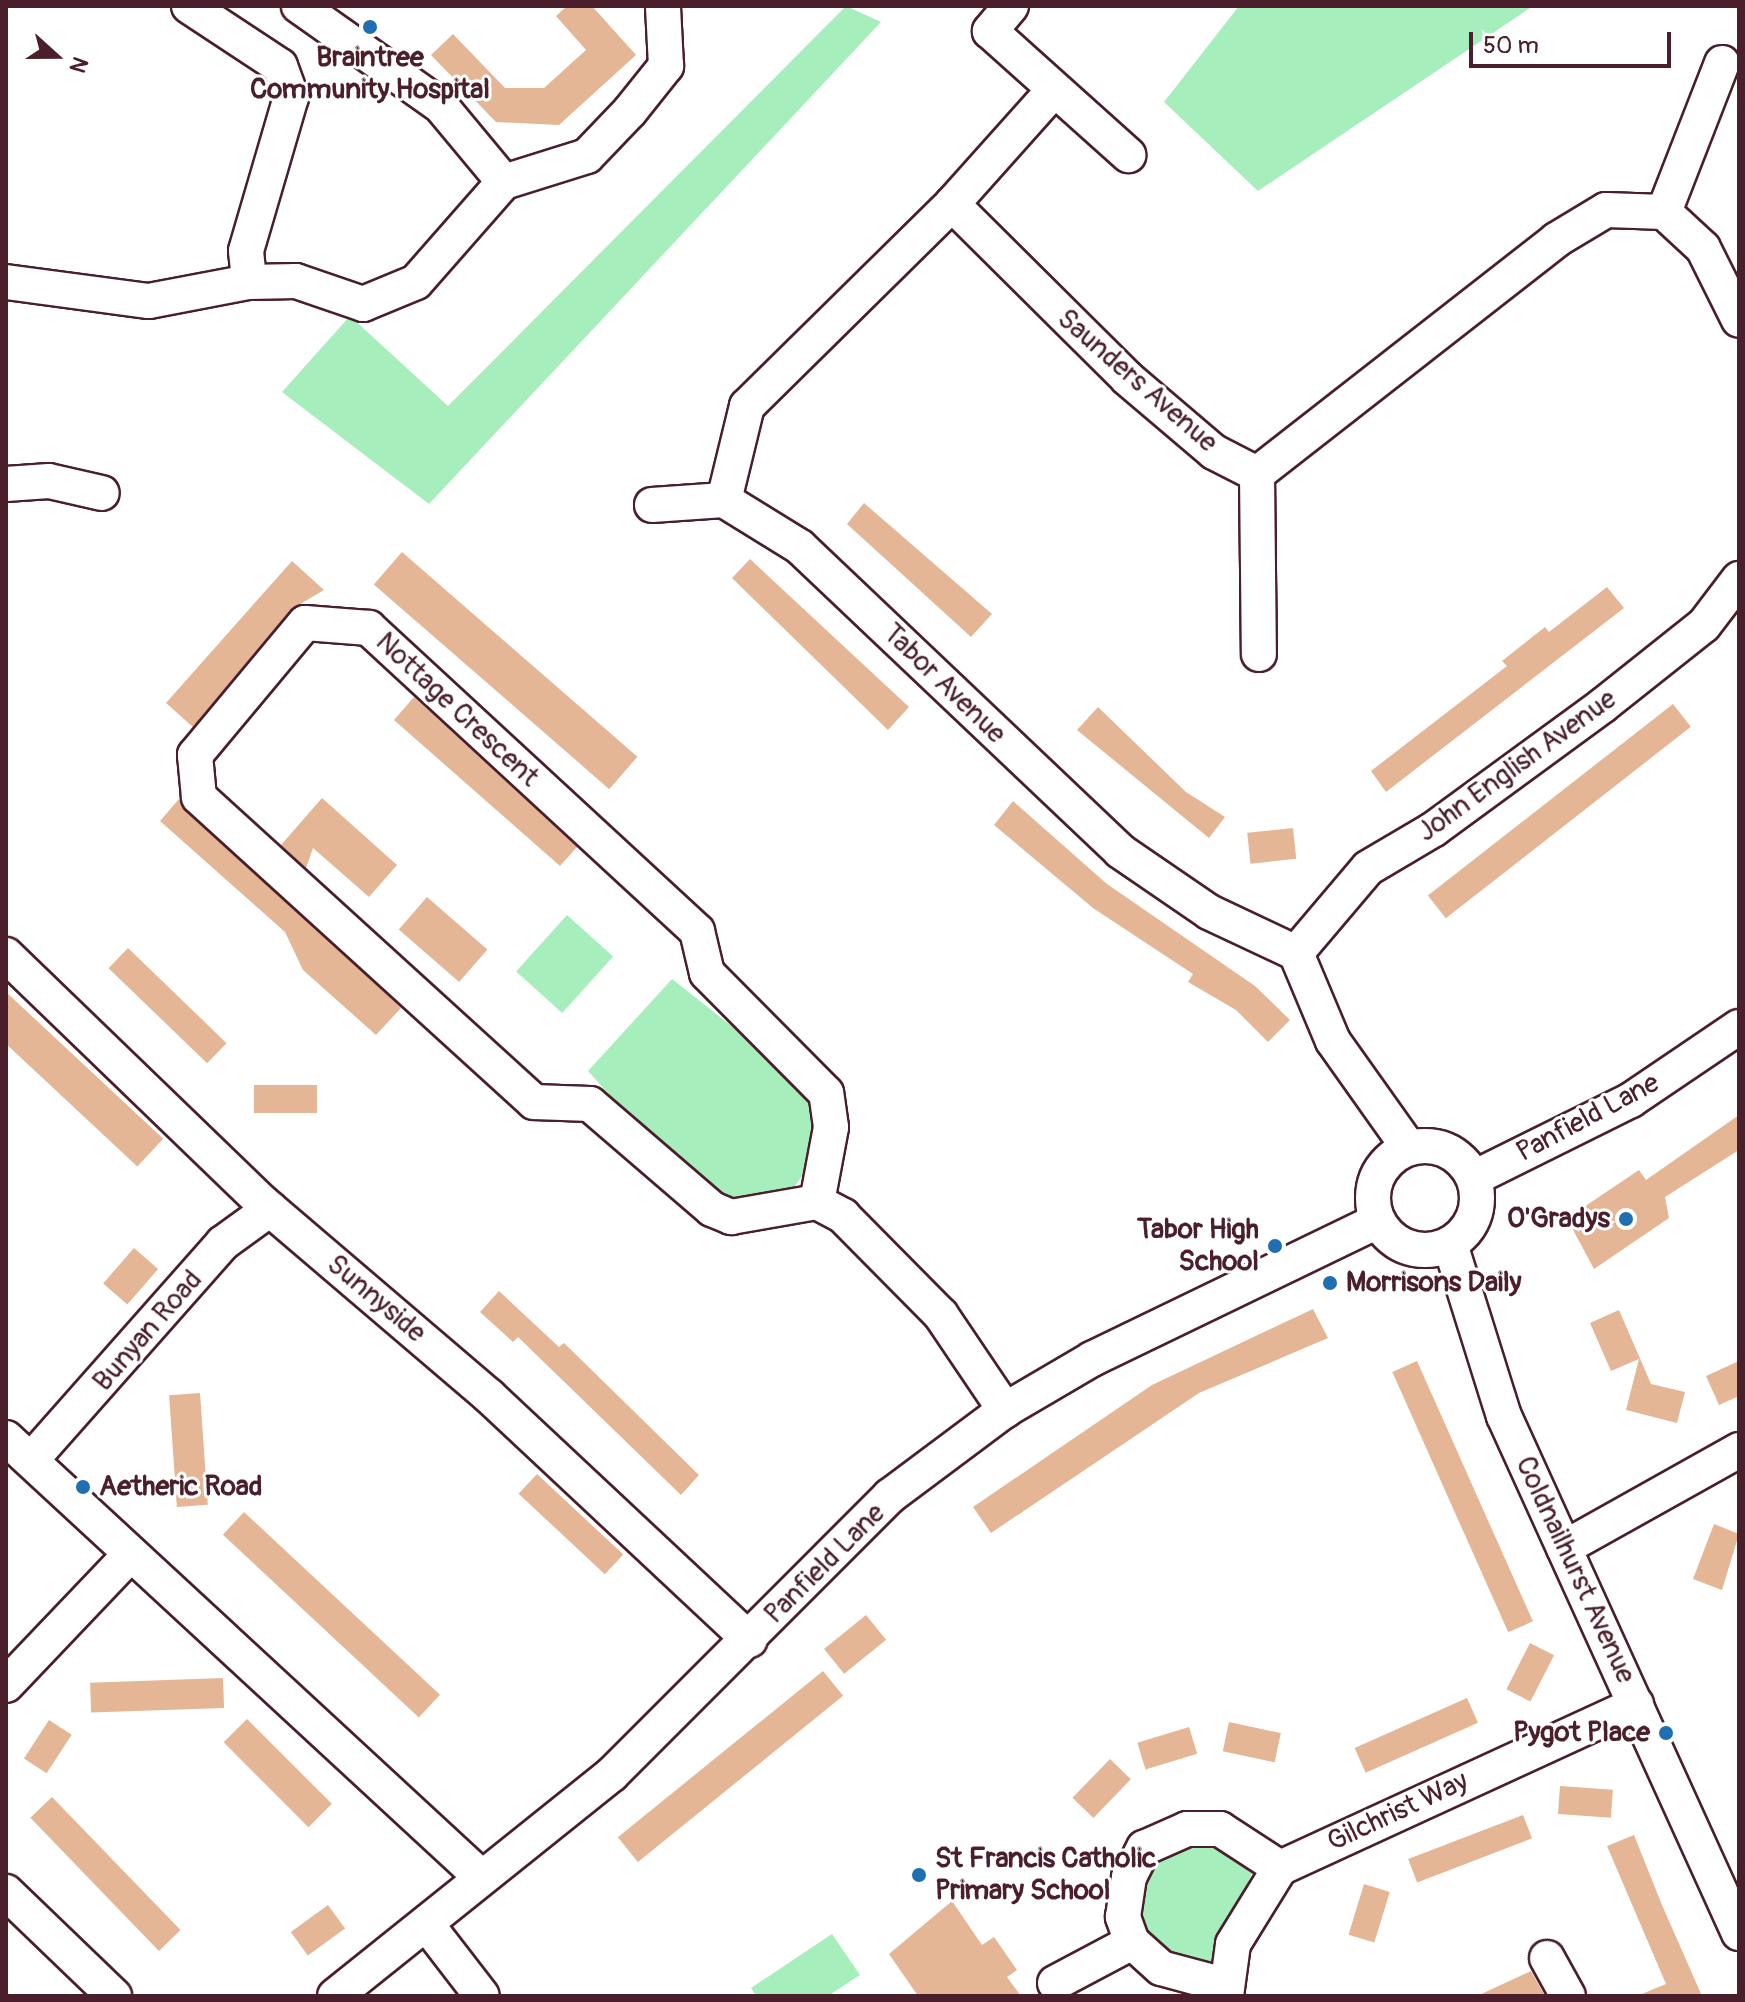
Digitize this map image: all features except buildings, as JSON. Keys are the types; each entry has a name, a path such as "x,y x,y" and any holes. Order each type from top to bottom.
{"street":[{"path":"189,6 280,66 291,97 246,251 249,282"},
{"path":"299,6 441,106 504,182"},
{"path":"6,282 149,301 249,282 296,281 363,304 416,282 504,182 587,156 630,111 666,66 663,6"},
{"path":"1011,6 990,31 1053,91 1128,155"},
{"path":"1664,212 1722,63"},
{"path":"652,505 724,500 747,406 952,204 1053,91"},
{"name":"Saunders Avenue","path":"952,204 1127,378 1214,452 1257,474"},
{"path":"1259,654 1257,474 1556,240 1606,210 1664,212 1703,248 1739,320"},
{"path":"6,484 49,481 102,493"},
{"name":"Tabor Avenue","path":"724,500 800,547 1120,851 1209,912 1296,953"},
{"name":"John English Avenue","path":"1296,953 1368,868 1602,706 1704,625 1739,579"},
{"name":"Nottage Crescent","path":"305,623 369,628 697,931 707,973 826,1093 831,1127 817,1202 731,1217 712,1209 590,1104 534,1102 199,797 195,755 305,623"},
{"path":"1296,953 1333,1041 1409,1148"},
{"name":"Sunnyside","path":"6,955 270,1209 489,1396 750,1640"},
{"name":"Panfield Lane","path":"1474,1178 1631,1100 1739,1027"},
{"path":"1409,1148 1447,1150 1474,1178 1474,1216 1450,1244 1408,1248 1377,1221 1373,1190 1380,1171 1409,1148"},
{"path":"817,1202 843,1216 941,1315 1005,1410"},
{"name":"Bunyan Road","path":"19,1449 223,1243 270,1209"},
{"name":"Panfield Lane","path":"335,1996 428,1926 480,1876 512,1860 612,1774 750,1640 890,1496 1005,1410 1092,1359 1377,1221"},
{"name":"Coldnailhurst Avenue","path":"1450,1244 1504,1416 1739,1933"},
{"path":"19,1449 480,1876"},
{"path":"1564,1548 1739,1450"},
{"path":"6,1685 130,1555"},
{"name":"Gilchrist Way","path":"1280,1868 1636,1704"},
{"path":"1187,1829 1220,1829 1280,1868 1233,1944 1225,1990 1161,1968 1132,1942 1123,1917 1129,1877 1144,1848 1187,1829"},
{"path":"6,1892 114,1996"},
{"path":"428,1926 482,1996"},
{"path":"1055,1983 1132,1942"},
{"path":"1547,1958 1568,1996"}],"green space":[{"path":"846,6 881,22 429,504 282,392 350,316 448,406"},
{"path":"1239,6 1533,6 1258,191 1164,102"},
{"path":"567,915 613,956 562,1013 516,971"},
{"path":"672,979 815,1092 810,1165 790,1193 712,1209 588,1071"},
{"path":"1202,1839 1247,1859 1253,1871 1212,1966 1178,1966 1138,1926 1137,1892 1150,1860"},
{"path":"832,1934 860,1975 828,1996 756,1996 751,1988"}],"place":[{"name":"Braintree Community Hospital","path":"370,27"},
{"name":"O'Gradys","path":"1626,1219"},
{"name":"Tabor High School","path":"1275,1246"},
{"name":"Morrisons Daily","path":"1330,1283"},
{"name":"Aetheric Road","path":"83,1487"},
{"name":"Pygot Place","path":"1666,1733"},
{"name":"St Francis Catholic Primary School","path":"919,1875"}]}
